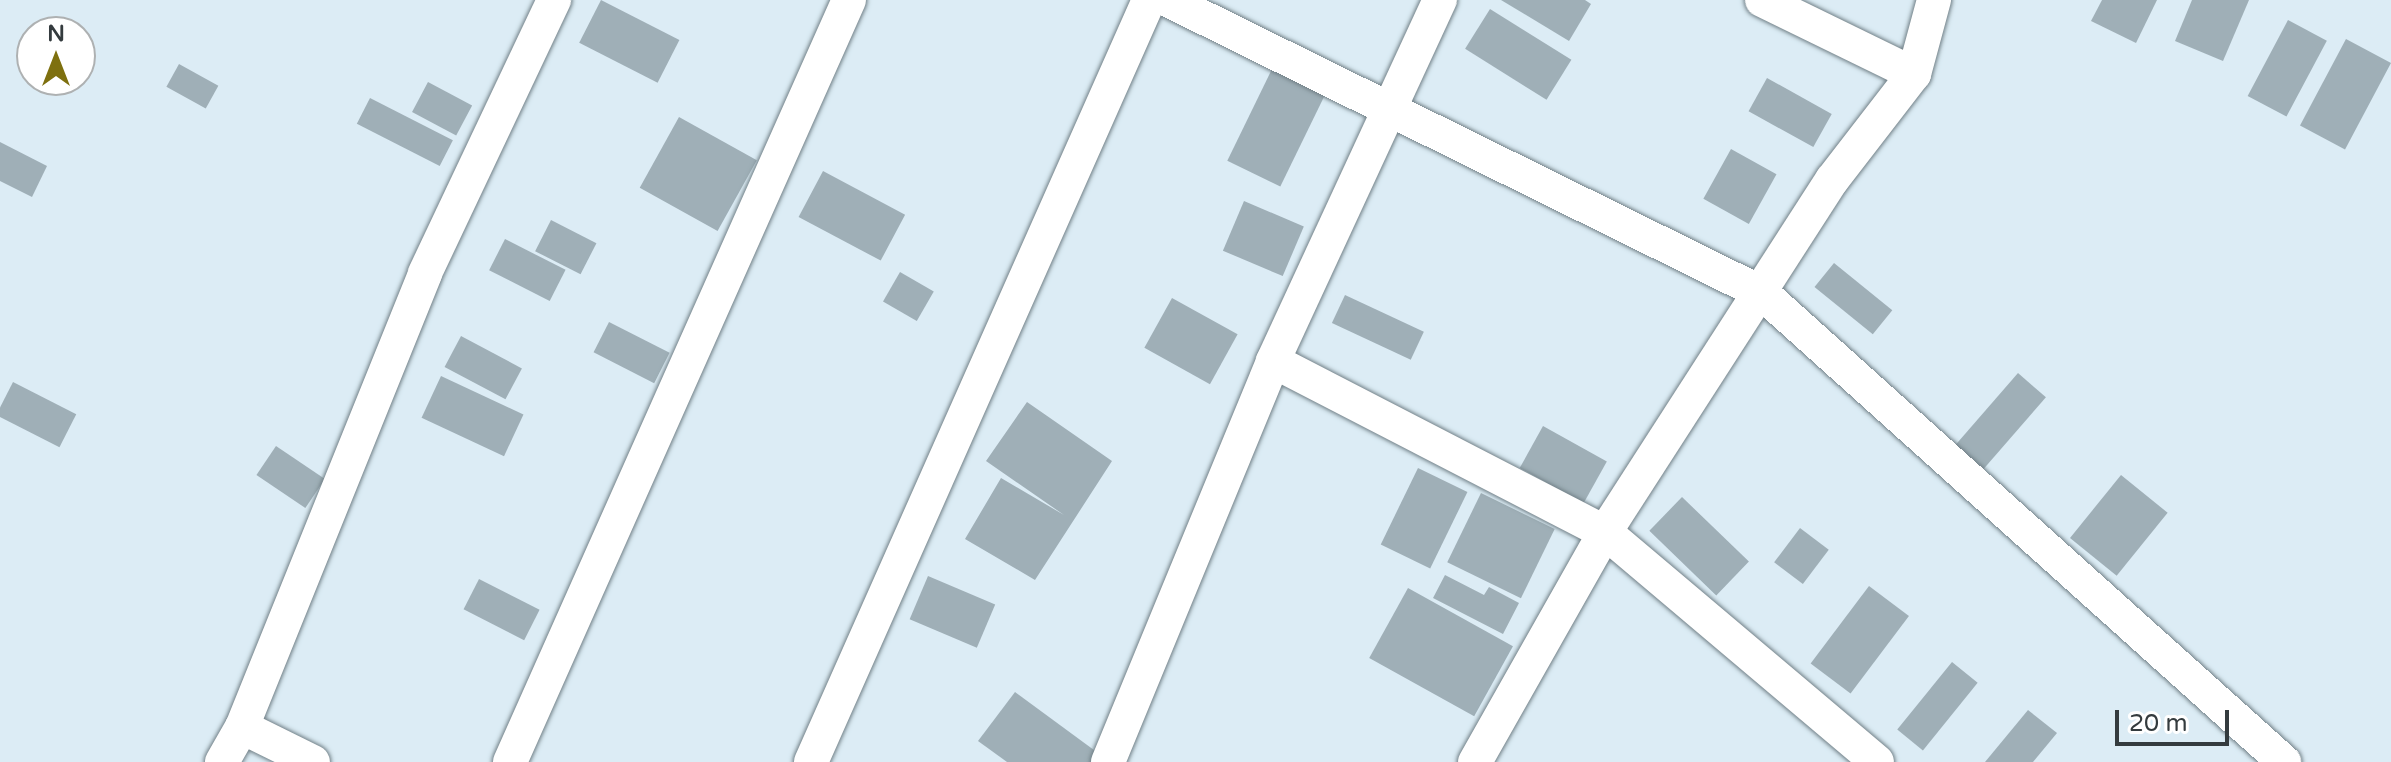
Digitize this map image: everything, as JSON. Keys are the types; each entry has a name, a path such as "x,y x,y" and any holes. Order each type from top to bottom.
{"street":[{"path":"222,762 242,727 425,273 554,0"},
{"path":"510,762 849,0"},
{"path":"811,762 1149,0"},
{"path":"1168,0 1391,106 1762,293 2284,762"},
{"path":"1108,762 1273,361 1440,0"},
{"path":"1762,0 1914,74"},
{"path":"1481,760 1605,532 1762,293 1832,180 1914,74 1934,0"},
{"path":"1273,361 1605,532 1877,762"},
{"path":"242,727 313,762"}],"building":[{"path":"601,0 679,40 658,83 579,43"},
{"path":"1501,0 1585,0 1591,4 1569,41"},
{"path":"2102,0 2157,0 2136,43 2091,21"},
{"path":"2192,0 2249,0 2223,61 2175,41"},
{"path":"1490,9 1571,60 1547,100 1465,49"},
{"path":"2288,20 2327,41 2286,117 2248,96"},
{"path":"2346,39 2391,63 2345,149 2300,126"},
{"path":"179,64 218,86 206,109 166,87"},
{"path":"1272,69 1325,95 1280,187 1227,161"},
{"path":"1767,78 1832,114 1813,147 1749,111"},
{"path":"428,82 472,105 456,135 412,112"},
{"path":"370,98 453,140 440,166 357,124"},
{"path":"679,117 757,160 718,231 640,188"},
{"path":"0,142 47,166 32,197 0,181"},
{"path":"1731,149 1776,174 1749,224 1703,199"},
{"path":"823,171 905,215 881,261 799,217"},
{"path":"1244,201 1304,226 1283,276 1223,251"},
{"path":"551,220 596,243 581,274 535,251"},
{"path":"505,239 566,270 550,301 489,270"},
{"path":"1834,263 1892,310 1873,334 1814,287"},
{"path":"900,272 934,292 917,321 883,301"},
{"path":"1345,295 1424,332 1411,360 1332,323"},
{"path":"1172,298 1238,334 1210,384 1144,348"},
{"path":"609,322 670,353 654,383 594,352"},
{"path":"461,336 522,368 505,399 445,367"},
{"path":"2018,373 2046,397 1980,473 1952,449"},
{"path":"441,376 523,414 504,456 422,418"},
{"path":"13,382 76,414 59,447 0,417 0,408"},
{"path":"1027,402 1112,461 1035,580 965,539 1001,478 1064,515 986,461"},
{"path":"1543,426 1607,461 1584,503 1520,468"},
{"path":"276,446 325,479 305,508 256,475"},
{"path":"1418,468 1467,492 1430,569 1381,544"},
{"path":"2121,475 2168,513 2117,576 2070,538"},
{"path":"1481,493 1555,529 1521,598 1447,562"},
{"path":"1682,497 1749,562 1716,595 1649,531"},
{"path":"1800,528 1829,550 1803,584 1774,562"},
{"path":"1445,575 1484,595 1489,587 1519,603 1503,634 1433,598"},
{"path":"928,576 995,605 977,648 910,619"},
{"path":"479,579 540,610 524,640 464,609"},
{"path":"1869,586 1909,616 1851,694 1811,663"},
{"path":"1408,588 1513,646 1474,716 1369,658"},
{"path":"1952,662 1978,683 1923,750 1897,730"},
{"path":"1015,692 1098,753 1091,762 1007,762 978,741"},
{"path":"2028,710 2057,733 2033,762 1985,762"}]}
